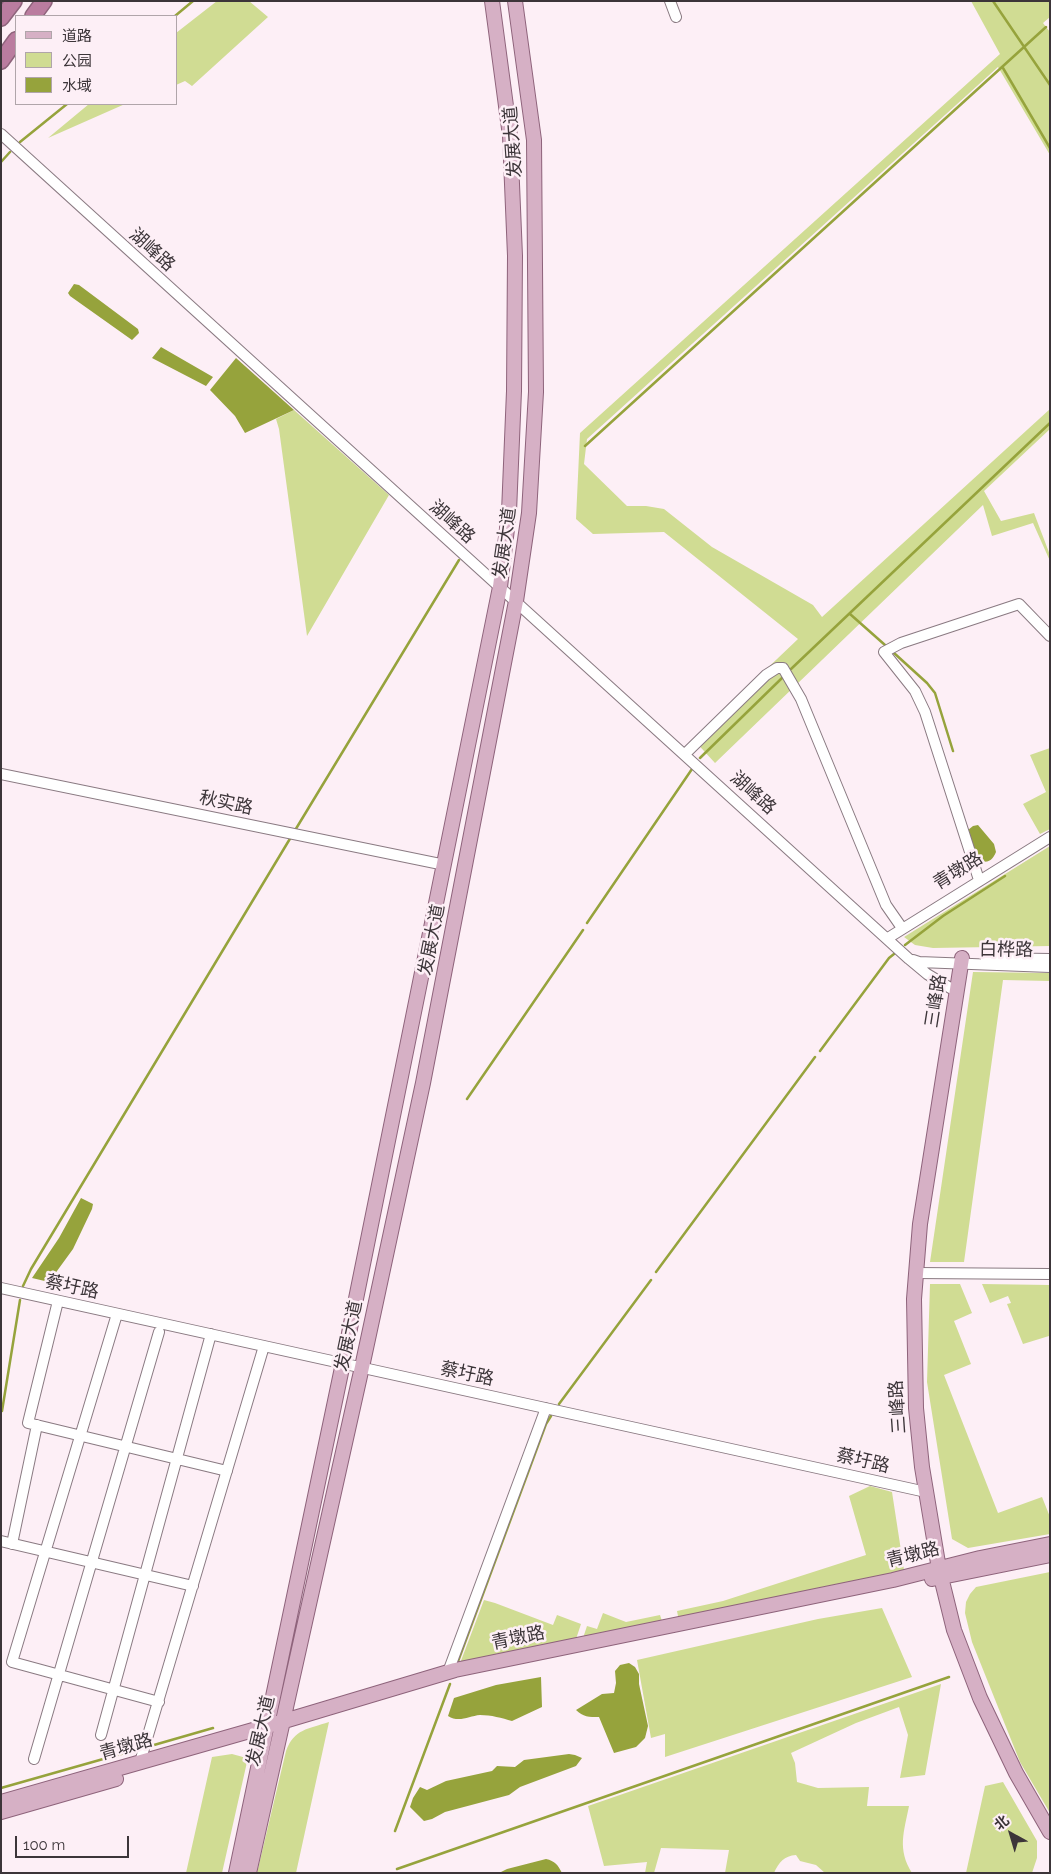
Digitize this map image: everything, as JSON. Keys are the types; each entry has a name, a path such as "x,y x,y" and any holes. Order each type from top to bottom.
{"highway":[{"path":"1,18 14,1"},
{"path":"34,15 44,1"},
{"path":"1,61 15,41"}],"main road":[{"name":"发展大道","path":"249,1873 273,1729 343,1363 500,588 510,512 514,391 515,256 510,136 492,1"},
{"name":"发展大道","path":"236,1873 362,1367 423,1083 516,601 529,513 536,382 534,140 515,1"},
{"name":"三峰路","path":"961,961 922,1214 916,1273 914,1299 916,1408 926,1492 940,1573 954,1630 980,1698 1016,1773 1050,1832"},
{"name":"青墩路","path":"1,1802 143,1752 273,1729 462,1677 940,1573 1050,1544"},
{"name":"青墩路","path":"1,1812 273,1729 448,1672 893,1580 1050,1555"}],"street":[{"path":"670,1 676,17"},
{"name":"湖峰路","path":"1,134 910,959 927,974 957,992"},
{"path":"979,880 925,712 915,691 884,652 901,643 1018,604 1050,636"},
{"path":"685,754 766,675 777,668 783,668 801,699 886,904 902,928"},
{"name":"秋实路","path":"1,774 445,865"},
{"name":"青墩路","path":"888,938 1050,837"},
{"path":"910,959 919,962 961,961"},
{"name":"白桦路","path":"961,961 1050,959"},
{"name":"白桦路","path":"961,961 1050,967"},
{"path":"916,1273 1050,1274"},
{"name":"蔡圩路","path":"1,1288 926,1492"},
{"path":"58,1301 28,1423 227,1471"},
{"path":"117,1314 12,1662 158,1702"},
{"path":"34,1759 159,1332"},
{"path":"101,1735 211,1334"},
{"path":"143,1752 264,1346"},
{"path":"448,1672 546,1408"},
{"path":"12,1544 37,1424"},
{"path":"1,1541 193,1586"}],"green space":[{"path":"217,1 249,1 268,17 192,86 185,81 178,84 178,31"},
{"path":"971,1 1050,1 1050,17 1043,23 1050,32 1050,155 998,67 587,439 584,464 627,506 646,506 664,509 712,547 813,605 822,617 1050,409 1050,429 984,491 1001,521 1034,513 1050,555 1050,561 1033,523 992,536 983,505 715,763 693,739 798,639 664,532 593,534 576,519 580,433 1000,54"},
{"path":"88,105 123,105 48,138"},
{"path":"294,410 389,495 307,636 279,429 276,419"},
{"path":"1050,748 1050,829 1040,834 1023,804 1046,792 1030,755"},
{"path":"1050,846 1050,946 933,948 915,945 904,937"},
{"path":"973,972 1050,973 1050,981 1003,980 964,1262 930,1262"},
{"path":"930,1284 960,1284 972,1313 954,1321 971,1364 944,1375 998,1513 1042,1497 1050,1517 1050,1534 968,1548 952,1539 927,1382"},
{"path":"982,1284 1050,1285 1050,1337 1023,1344 1007,1304 1011,1303 1008,1296 990,1303"},
{"path":"870,1486 892,1492 904,1570 679,1621 677,1611 723,1601 866,1555 849,1496"},
{"path":"1050,1572 1050,1813 1020,1762 972,1642 965,1613 966,1602 976,1587"},
{"path":"484,1600 553,1625 557,1615 581,1624 575,1642 459,1666"},
{"path":"882,1608 912,1677 665,1757 665,1734 651,1738 637,1660 818,1619"},
{"path":"603,1613 626,1622 660,1615 663,1624 582,1641 587,1626 597,1629"},
{"path":"941,1684 925,1775 900,1778 908,1735 899,1707 856,1723 791,1753 795,1763 797,1782 818,1788 869,1787 867,1806 909,1806 903,1848 904,1856 912,1873 825,1873 816,1865 800,1861 796,1855 782,1860 774,1873 725,1873 729,1850 661,1848 654,1873 645,1873 647,1862 604,1866 588,1806"},
{"path":"329,1722 296,1873 257,1873 289,1744 293,1738 308,1728"},
{"path":"232,1754 243,1757 247,1762 222,1873 186,1873 212,1757"},
{"path":"1003,1782 1037,1841 1037,1858 1032,1873 966,1873 985,1786"}],"water":[{"path":"74,284 79,285 138,329 139,333 132,340 70,296 68,293"},
{"path":"161,347 213,377 206,386 152,358"},
{"path":"236,358 294,410 245,433 235,416 210,390"},
{"path":"978,825 994,844 996,852 989,861 982,862 977,856 968,830"},
{"path":"81,1198 93,1204 73,1249 49,1282 32,1278 59,1238"},
{"path":"629,1663 635,1667 639,1674 639,1684 648,1726 645,1738 636,1747 614,1753 599,1717 586,1716 576,1710 602,1694 614,1693 616,1683 615,1671 620,1665"},
{"path":"541,1677 542,1707 512,1721 484,1715 460,1719 448,1716 454,1698 496,1685"},
{"path":"569,1754 582,1758 576,1766 520,1787 509,1795 445,1812 424,1821 410,1807 420,1787 427,1790 446,1781 492,1771 497,1766 515,1767 524,1760"},
{"path":"546,1859 556,1864 562,1873 499,1873 507,1869"}],"waterway":[{"path":"176,15 193,1"},
{"path":"993,1 1050,85"},
{"path":"585,446 1046,27"},
{"path":"1003,68 1050,148"},
{"path":"20,142 66,105"},
{"path":"1,162 10,152"},
{"path":"791,669 1050,423"},
{"path":"294,832 459,560"},
{"path":"850,614 885,645"},
{"path":"894,653 927,683 935,693 953,751"},
{"path":"700,758 782,678"},
{"path":"587,923 692,769"},
{"path":"23,1286 31,1269 291,837"},
{"path":"905,945 943,916 1005,876"},
{"path":"467,1099 583,930"},
{"path":"820,1051 889,958 894,954"},
{"path":"656,1272 815,1057"},
{"path":"559,1404 651,1280"},
{"path":"2,1411 20,1300"},
{"path":"457,1664 546,1424 551,1416"},
{"path":"397,1869 949,1677"},
{"path":"395,1831 450,1684"},
{"path":"147,1747 213,1728"},
{"path":"1,1788 142,1748"}]}
